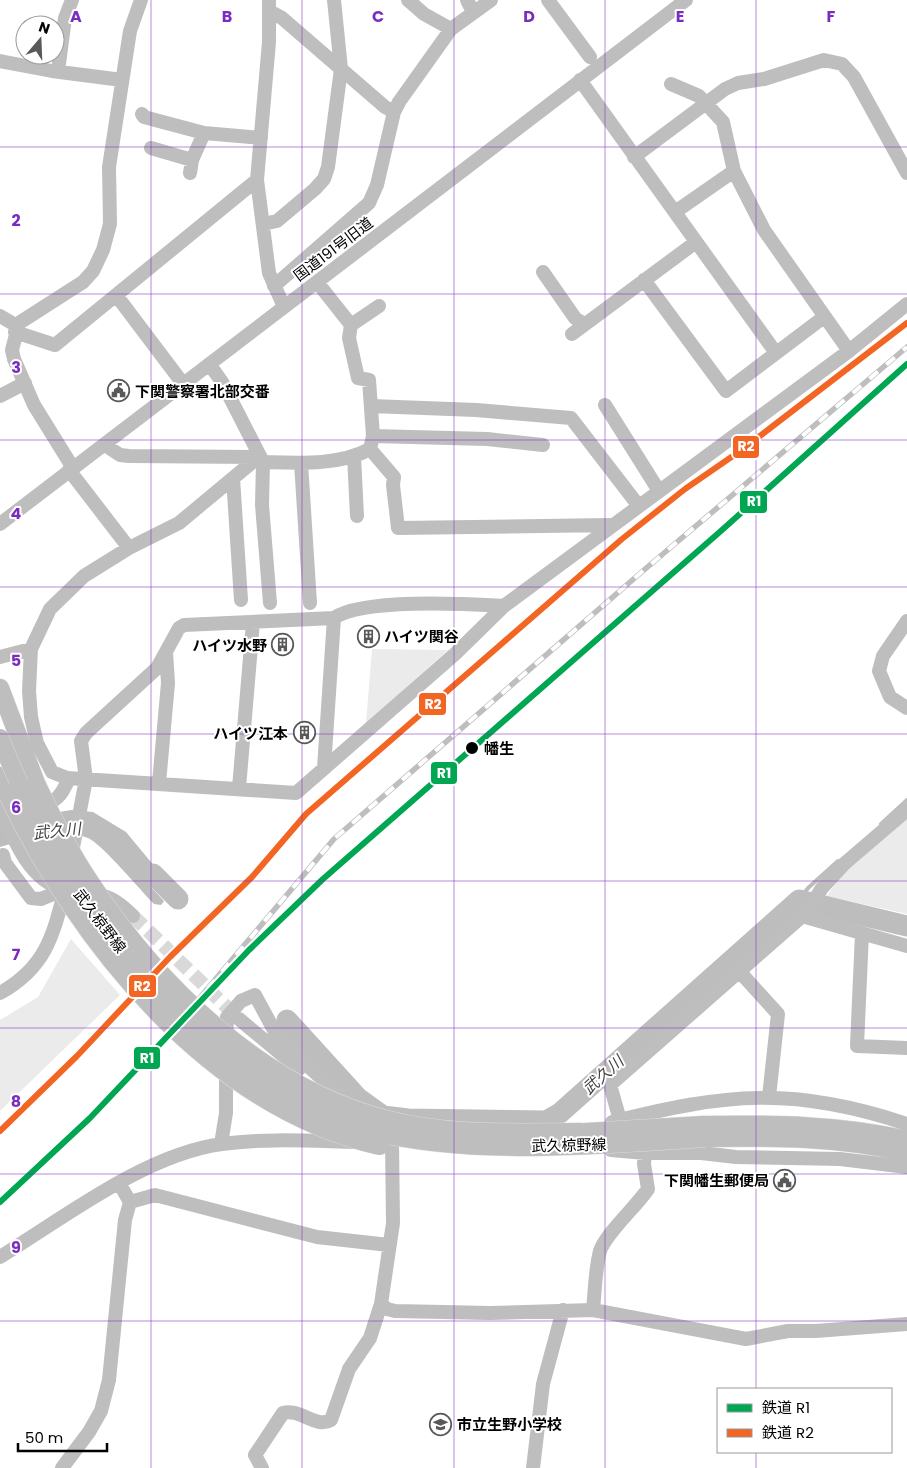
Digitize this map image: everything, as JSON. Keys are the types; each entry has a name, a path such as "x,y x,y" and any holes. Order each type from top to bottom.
{"main road":[{"path":"0,688 36,783 60,832 89,881 145,954 171,983 220,1028 271,1067 333,1102 397,1122 469,1131 582,1138"},
{"name":"武久椋野線","path":"0,738 46,841 90,911 153,986 214,1042 248,1068 323,1106 368,1123 404,1130 469,1138 582,1138 794,1125 868,1132 907,1140"},
{"path":"0,776 2,807 32,843 67,901 122,976 200,1050 254,1091 323,1129 404,1150 460,1153 582,1138"},
{"name":"武久椋野線","path":"704,1131 832,1141 907,1153"}],"street":[{"path":"58,71 65,18 72,0"},
{"path":"129,548 71,469 34,405 12,350 16,329 82,282 93,271 103,250 110,224 111,199 107,178 130,31 141,0"},
{"path":"263,224 277,221 324,179 328,167 342,69 334,0"},
{"path":"408,0 424,14 451,29"},
{"path":"274,286 369,203 377,186 394,112 451,29 470,6 491,0"},
{"path":"548,0 590,56"},
{"name":"国道191号旧道","path":"0,524 686,0"},
{"path":"269,6 385,107 394,112"},
{"path":"269,6 269,42 257,180 269,273 284,307"},
{"path":"634,157 738,83 773,77 824,60 842,64 854,77 907,173"},
{"path":"0,61 122,80"},
{"path":"580,80 776,353"},
{"path":"671,84 699,96 708,103 722,122 734,171 770,242 849,351"},
{"path":"142,114 144,117 204,133 261,138"},
{"path":"150,148 191,166 204,133"},
{"path":"675,212 734,171"},
{"path":"0,316 16,329 56,345 257,180"},
{"path":"572,334 696,242"},
{"path":"543,272 575,318 584,324"},
{"path":"644,280 726,391 824,317"},
{"path":"317,282 351,326"},
{"path":"116,295 184,384"},
{"path":"258,459 179,523 129,548 84,576 50,609 30,649 28,691 31,717 38,743 52,772 69,778 296,793 454,654 504,606 638,505 849,351 907,304"},
{"path":"379,306 351,326 349,338 358,378 370,380 372,442 394,477 393,485 398,528 611,525"},
{"path":"210,365 230,398 258,459 270,603"},
{"path":"0,396 25,383"},
{"path":"605,405 659,491"},
{"path":"371,406 476,410 571,418 638,505"},
{"path":"105,445 120,455 129,456 258,459 301,463 354,456 372,442 487,439 542,445"},
{"path":"354,456 357,516"},
{"path":"301,463 310,603"},
{"path":"233,478 241,600"},
{"path":"0,993 25,978 35,966 52,934 65,889 86,779 81,741 86,734 157,668 176,632 184,625 334,618 344,612 372,606 504,606"},
{"path":"324,768 334,618"},
{"path":"907,621 881,660 879,671 890,697 907,708"},
{"path":"239,788 254,622"},
{"path":"0,657 30,649"},
{"path":"159,783 168,683 166,652"},
{"path":"69,778 60,796 51,804 2,807 19,846 42,879 53,886 108,896 120,903 133,916"},
{"path":"593,1310 600,1251 605,1242 648,1189 644,1153 620,1120 610,1085 805,914 822,888 844,864 907,810"},
{"path":"19,846 1,855 4,864 32,898 41,899 65,889"},
{"path":"805,914 907,946"},
{"path":"862,933 857,1046 907,1048"},
{"path":"739,971 778,1014 769,1097"},
{"path":"220,1144 226,1112 227,1017 241,1001 256,995 275,1032 292,1051 392,1142 393,1211 381,1304 370,1338 349,1369 331,1420 326,1423 320,1422 289,1411 280,1415 255,1455 262,1468"},
{"path":"239,1019 352,1114 392,1142"},
{"path":"501,1142 543,1137 714,1100 769,1097 841,1105 907,1124"},
{"path":"0,1257 149,1166 176,1156 220,1144 270,1140 544,1143 644,1153 701,1153 736,1157 840,1159 907,1167"},
{"path":"62,1468 89,1432 101,1411 109,1380 125,1220 130,1202 120,1183"},
{"path":"130,1202 155,1194 317,1237 389,1245"},
{"path":"381,1304 387,1309 395,1311 490,1313 593,1310 746,1339 788,1331 816,1331 907,1324"},
{"path":"533,1468 543,1384 563,1310"}],"shaded area":[{"path":"372,649 448,650 366,723"},
{"path":"907,816 907,914 827,896 846,868"},
{"path":"71,939 120,995 0,1111 0,1020 38,997"}],"water":[{"path":"71,810 93,812 126,832 170,885 174,895 169,894 153,882 151,887 164,901 161,905 154,904 102,849 88,838 78,835 44,836 0,847 0,822"}],"waterway":[{"path":"881,824 907,800"},
{"path":"799,900 808,888 838,861"},
{"name":"武久川","path":"153,874 178,899"},
{"name":"武久川","path":"287,1020 358,1098 383,1116 408,1119 546,1121 560,1113 799,900 907,926"}],"tunnel":[{"path":"133,916 239,1019"}],"railway":[{"path":"165,1039 334,839 644,570 907,347"}],"rail line":[{"name":"R2","path":"0,1131 77,1056 170,957 252,877 306,814 622,539 685,489 743,449 907,323"},
{"name":"R1","path":"0,1202 90,1118 249,950 323,879 722,530 907,364"}],"place":[{"name":"下関警察署北部交番","path":"119,391"},
{"name":"ハイツ関谷","path":"368,636"},
{"name":"ハイツ水野","path":"283,645"},
{"name":"ハイツ江本","path":"304,733"},
{"name":"幡生","path":"472,748"},
{"name":"下関幡生郵便局","path":"785,1180"},
{"name":"市立生野小学校","path":"441,1424"}]}
